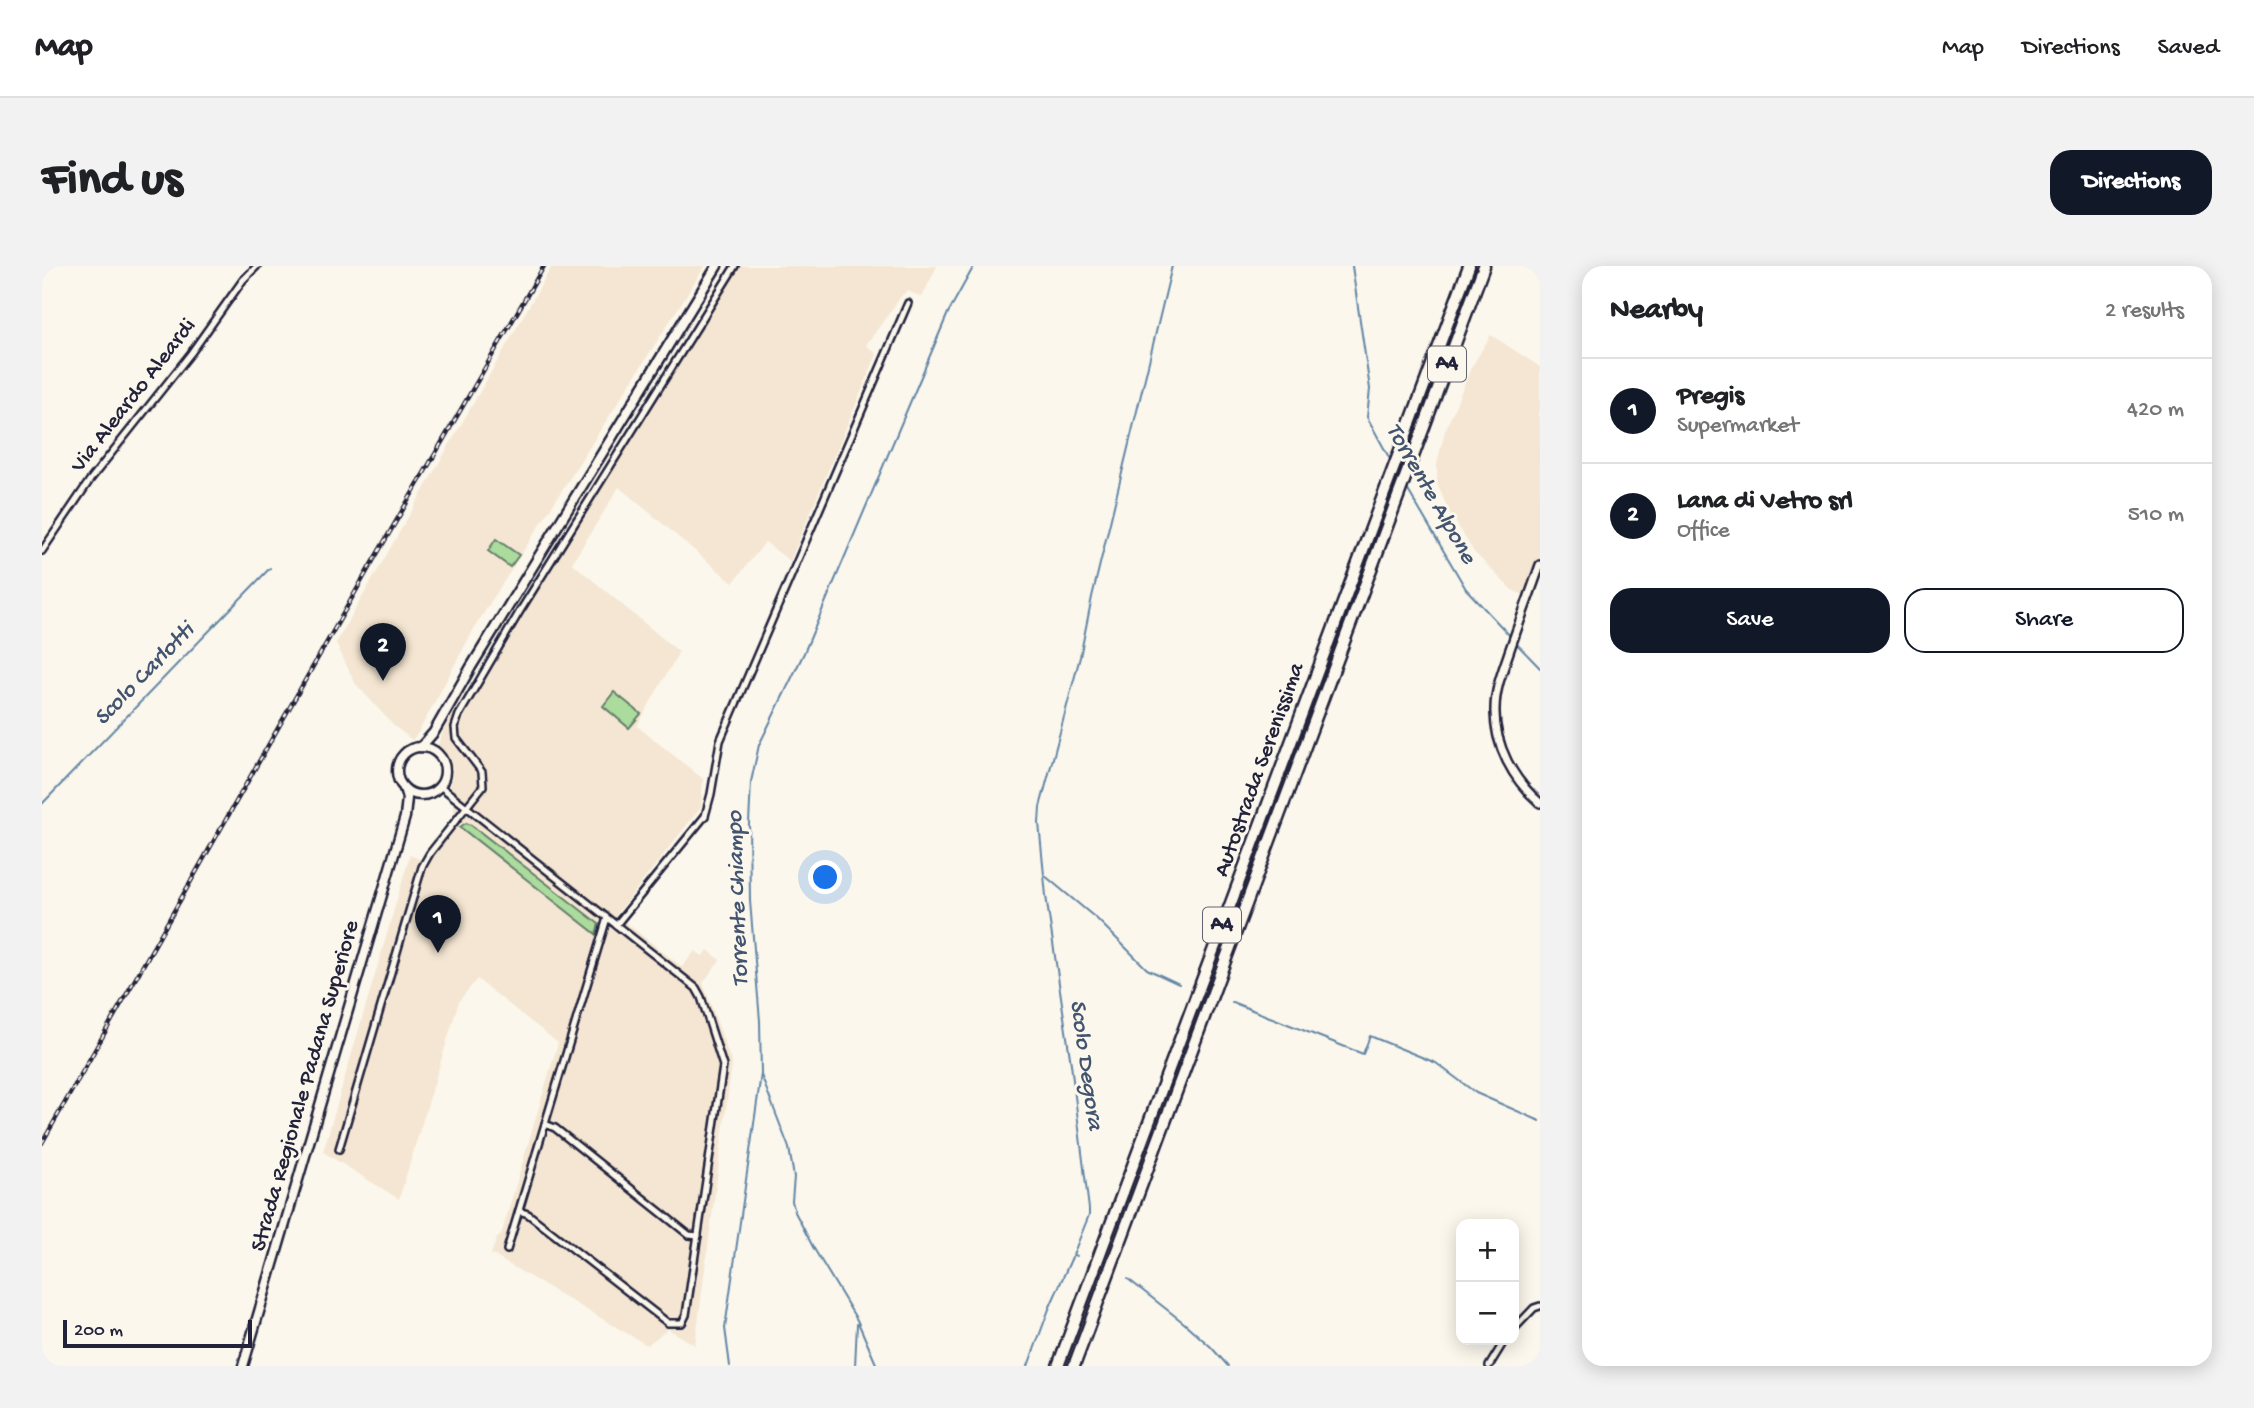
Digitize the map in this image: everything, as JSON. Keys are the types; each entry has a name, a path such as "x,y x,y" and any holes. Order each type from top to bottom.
{"highway":[{"name":"Autostrada Serenissima","path":"1058,1366 1469,266"},
{"name":"Autostrada Serenissima","path":"1074,1366 1484,266"}],"main road":[{"path":"443,715 435,736 436,752 444,764 444,779 440,786 425,795 414,794 404,788 397,773 398,765 406,752 421,747 434,732 443,715 476,658 717,266"},
{"path":"1540,565 1503,671 1495,708 1498,734 1511,768 1522,785 1540,803"},
{"path":"421,747 436,752"},
{"name":"Strada Regionale Padana Superiore","path":"243,1366 405,817 407,797 404,788"},
{"name":"Strada Regionale Padana Superiore","path":"405,817 415,800 425,795"}],"street":[{"name":"Via Aleardo Aleardi","path":"42,551 90,480 191,353 243,280 257,266"},
{"path":"339,1149 422,867 483,786 482,772 456,738 454,727 459,715 735,266"},
{"path":"616,925 705,816 720,741 908,303"},
{"path":"440,786 696,988 723,1066 686,1315 682,1322 668,1323 528,1214 519,1211"},
{"path":"507,1250 607,918"},
{"path":"545,1124 555,1128 689,1235 698,1236"},
{"path":"1519,1324 1534,1308 1540,1306"},
{"path":"1489,1366 1502,1345"}],"shaded area":[{"path":"552,266 705,266 476,625 412,740 393,725 355,683 336,643"},
{"path":"730,266 937,266 922,297 908,291 903,294 866,345 877,354 790,561 765,542 733,583 619,487 572,563 679,652 637,726 703,779 701,807 616,915 682,967 695,951 703,956 708,950 720,960 703,983 732,1064 695,1345 668,1329 647,1345 491,1254 497,1238 501,1235 558,1043 477,979 459,1001 399,1199 323,1152 410,855 421,860 455,815 453,803 444,795 450,787 453,768 438,744 446,725"},
{"path":"1491,335 1540,367 1540,565 1529,597 1512,590 1474,552 1449,512 1437,483 1437,464 1445,431 1471,368"}],"green space":[{"path":"496,539 519,555 510,567 488,551"},
{"path":"614,692 641,714 629,728 603,706"},
{"path":"466,823 599,924 596,934 460,827"}],"waterway":[{"name":"Torrente Chiampo","path":"730,1366 725,1328 761,1074 760,1021 750,901 749,823 751,782 759,745 804,653 948,313 974,266"},
{"path":"1077,1256 1073,1255 1089,1209 1046,896 1040,807 1080,657 1172,266"},
{"name":"Torrente Alpone","path":"1352,266 1370,389 1367,417 1391,461"},
{"name":"Torrente Alpone","path":"1406,487 1466,589 1511,637"},
{"name":"Scolo Carlotti","path":"42,804 270,568"},
{"name":"Torrente Alpone","path":"1514,641 1540,668"},
{"path":"1044,875 1098,920 1147,969 1179,984"},
{"path":"1232,1002 1363,1054 1370,1036 1436,1063 1476,1093 1540,1121"},
{"path":"761,1075 789,1148 794,1177 792,1201 795,1212 857,1320 877,1366"},
{"path":"1028,1366 1072,1257"},
{"name":"Scolo Degora","path":"1128,1279 1184,1323 1228,1366"},
{"path":"855,1366 857,1324"}],"railway":[{"path":"42,1143 544,266"}],"place":[{"name":"Lana di Vetro srl","path":"383,681"},
{"name":"Pregis","path":"438,953"}]}
